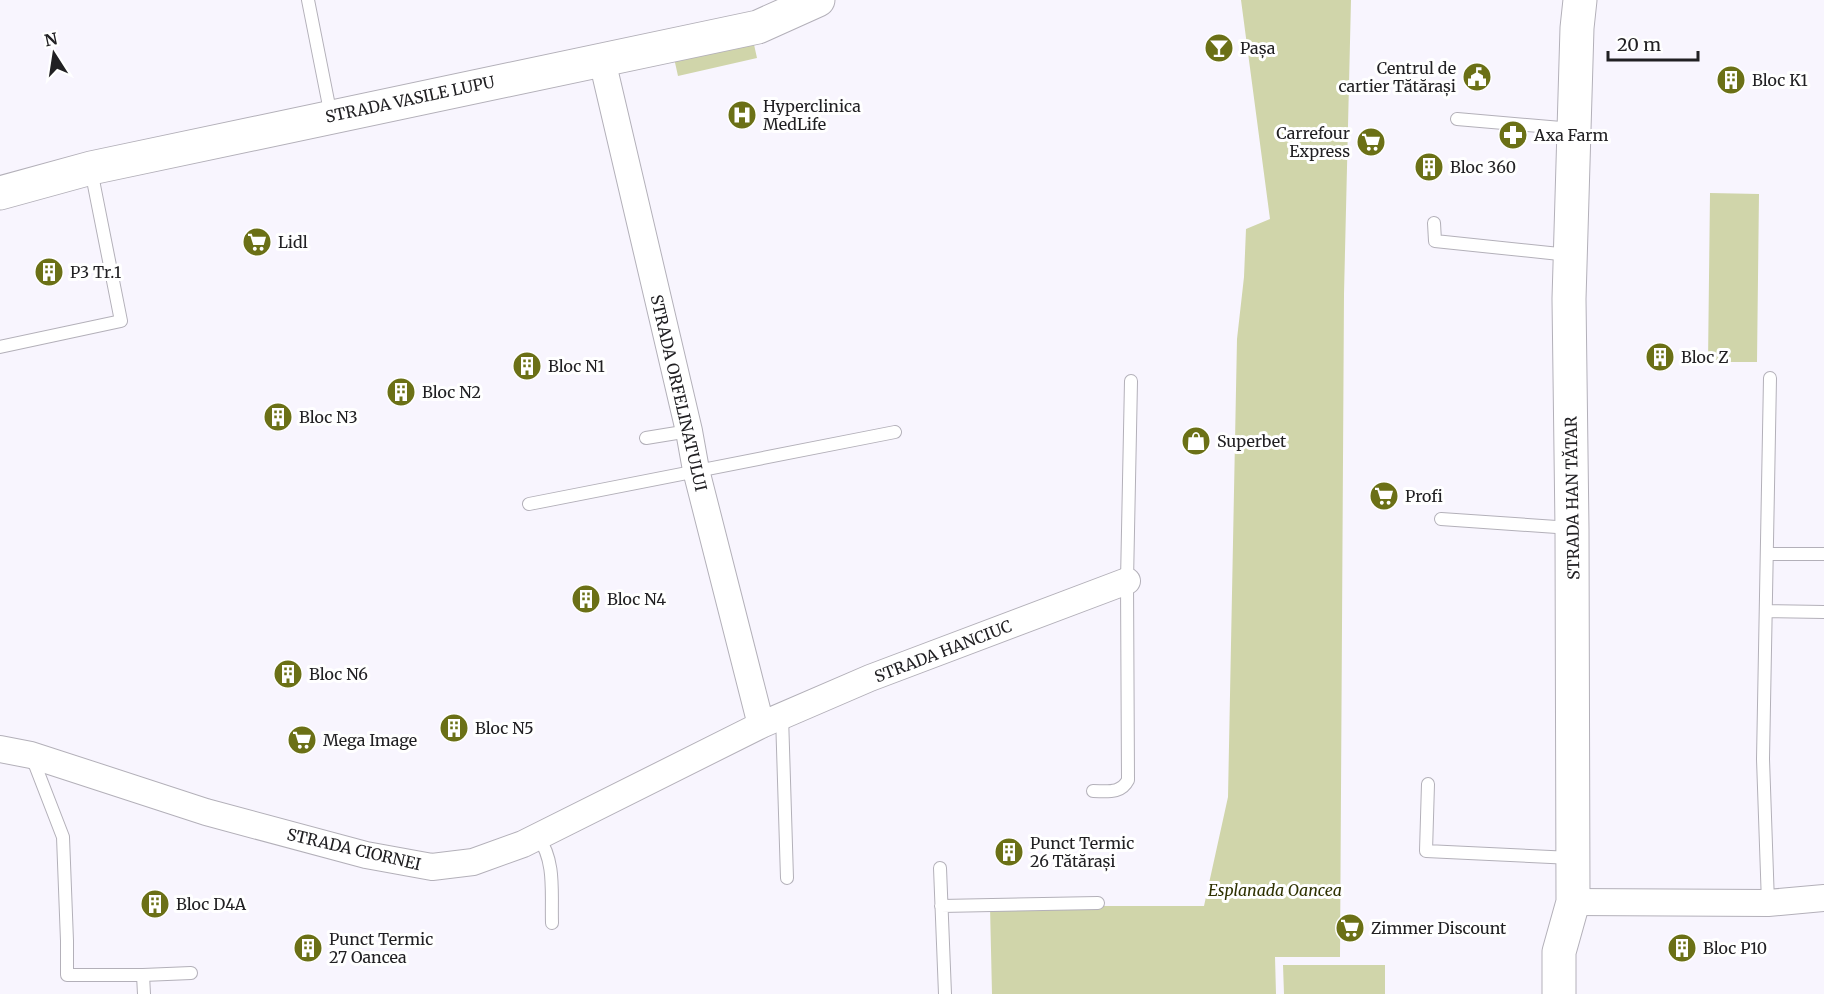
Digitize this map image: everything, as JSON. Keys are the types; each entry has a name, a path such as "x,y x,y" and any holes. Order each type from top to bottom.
{"street":[{"name":"STRADA VASILE LUPU","path":"0,193 91,168 758,27 818,0"},
{"name":"STRADA HAN TĂTAR","path":"1559,994 1559,952 1573,902 1574,858 1570,255 1576,28 1580,0"},
{"name":"STRADA ORFELINATULUI","path":"602,60 696,470 772,721"},
{"name":"STRADA HANCIUC","path":"772,721 870,678 1127,581"},
{"name":"STRADA CIORNEI","path":"0,749 31,755 206,812 366,855 432,867 473,862 538,837 772,721"},
{"path":"1573,902 1768,903 1824,898"}],"lane":[{"path":"308,0 331,116"},
{"path":"1457,119 1574,129"},
{"path":"0,347 121,321 91,168"},
{"path":"1434,223 1435,241 1570,255"},
{"path":"1768,903 1763,759 1770,378"},
{"path":"1093,791 1119,790 1128,780 1127,581 1131,381"},
{"path":"646,438 689,432"},
{"path":"529,504 895,432"},
{"path":"1441,519 1572,529"},
{"path":"1767,554 1824,554"},
{"path":"1766,611 1824,612"},
{"path":"772,721 787,878"},
{"path":"31,755 63,837 67,975 190,973"},
{"path":"1428,784 1426,851 1574,858"},
{"path":"538,837 544,846 550,865 552,923"},
{"path":"940,868 945,994"},
{"path":"941,906 1098,903"},
{"path":"143,975 144,994"}],"green space":[{"name":"Esplanada Oancea","path":"1241,0 1351,0 1344,294 1340,957 1275,957 1276,994 992,994 990,906 1204,906 1228,797 1237,339 1244,277 1246,229 1270,219"},
{"path":"753,40 757,58 678,76 674,58"},
{"path":"1710,193 1759,194 1757,362 1708,362"},
{"path":"1283,965 1385,965 1385,994 1284,994"}],"place":[{"name":"Pașa","path":"1219,48"},
{"name":"Centrul de cartier Tătărași","path":"1477,77"},
{"name":"Bloc K1","path":"1731,80"},
{"name":"Hyperclinica MedLife","path":"742,115"},
{"name":"Axa Farm","path":"1513,135"},
{"name":"Carrefour Express","path":"1371,142"},
{"name":"Bloc 360","path":"1429,167"},
{"name":"Lidl","path":"257,242"},
{"name":"P3 Tr.1","path":"49,272"},
{"name":"Bloc Z","path":"1660,357"},
{"name":"Bloc N1","path":"527,366"},
{"name":"Bloc N2","path":"401,392"},
{"name":"Bloc N3","path":"278,417"},
{"name":"Superbet","path":"1196,441"},
{"name":"Profi","path":"1384,496"},
{"name":"Bloc N4","path":"586,599"},
{"name":"Bloc N6","path":"288,674"},
{"name":"Bloc N5","path":"454,728"},
{"name":"Mega Image","path":"302,740"},
{"name":"Punct Termic 26 Tătărași","path":"1009,852"},
{"name":"Bloc D4A","path":"155,904"},
{"name":"Zimmer Discount","path":"1350,928"},
{"name":"Punct Termic 27 Oancea","path":"308,948"},
{"name":"Bloc P10","path":"1682,948"}]}
